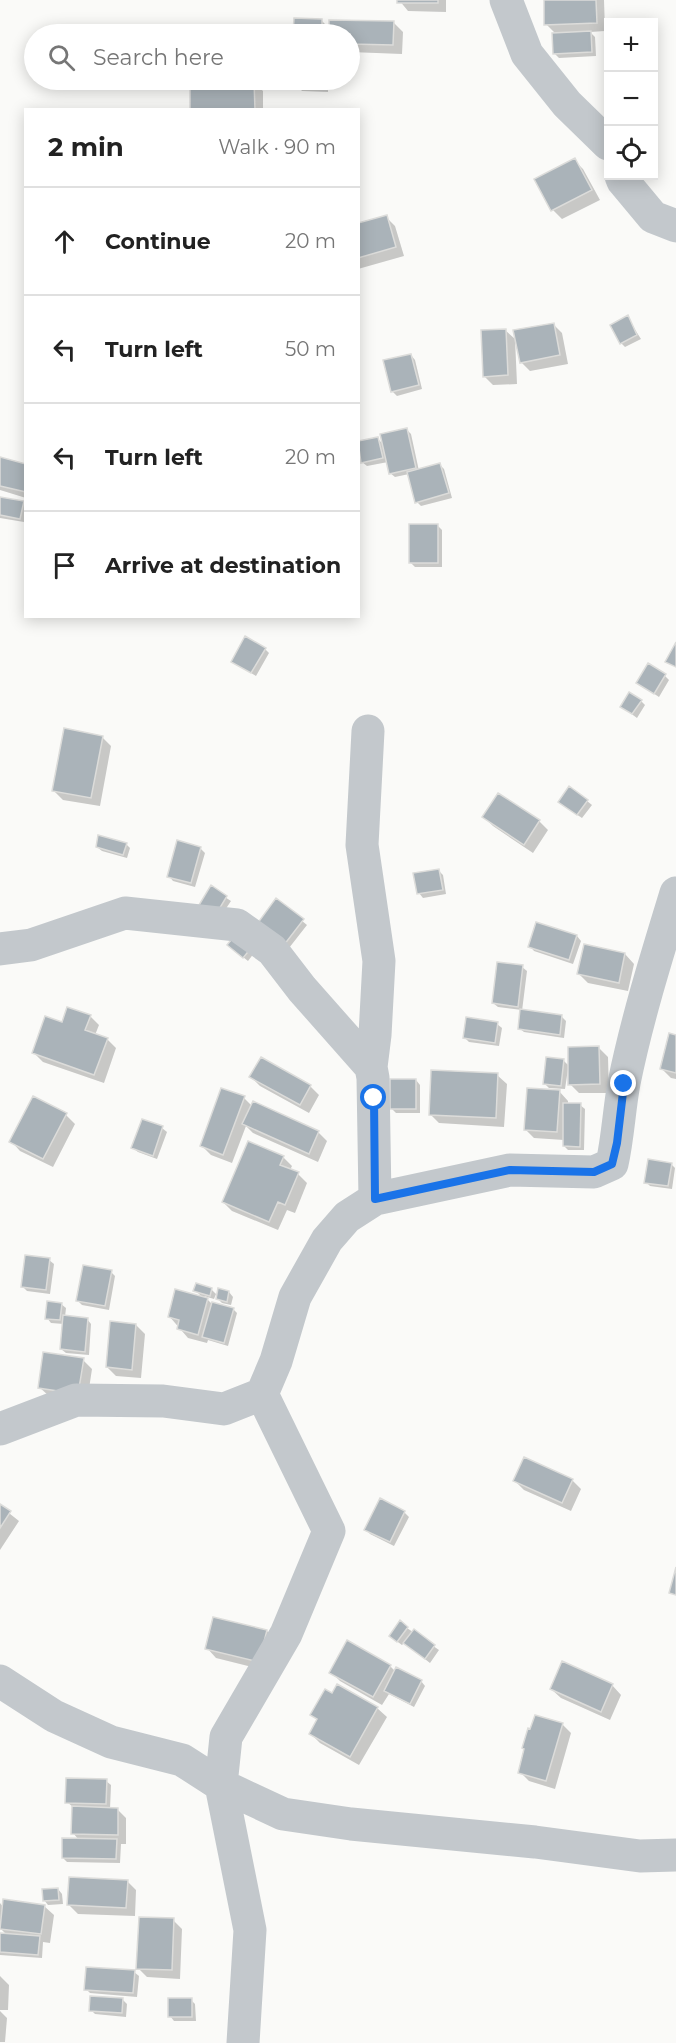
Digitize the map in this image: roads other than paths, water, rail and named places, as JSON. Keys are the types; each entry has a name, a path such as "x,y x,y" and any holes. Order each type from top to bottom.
{"street":[{"path":"506,0 527,54 567,104 604,139"},
{"path":"623,180 653,217 676,226"},
{"path":"368,731 362,845 379,961 375,1035 370,1067 373,1078 375,1199"},
{"path":"0,1429 76,1400 163,1401 224,1409 262,1394 276,1361 295,1297 327,1240 347,1216 375,1199 510,1170 594,1172 612,1164 617,1143 624,1084 651,974 676,893"},
{"path":"0,950 31,945 125,913 237,925 272,950 302,990 370,1067"},
{"path":"243,2043 250,1930 221,1785 226,1737 286,1634 329,1531 262,1394"},
{"path":"0,1682 54,1716 111,1742 182,1760 221,1785 282,1814 351,1824 535,1842 640,1856 676,1855"}]}
